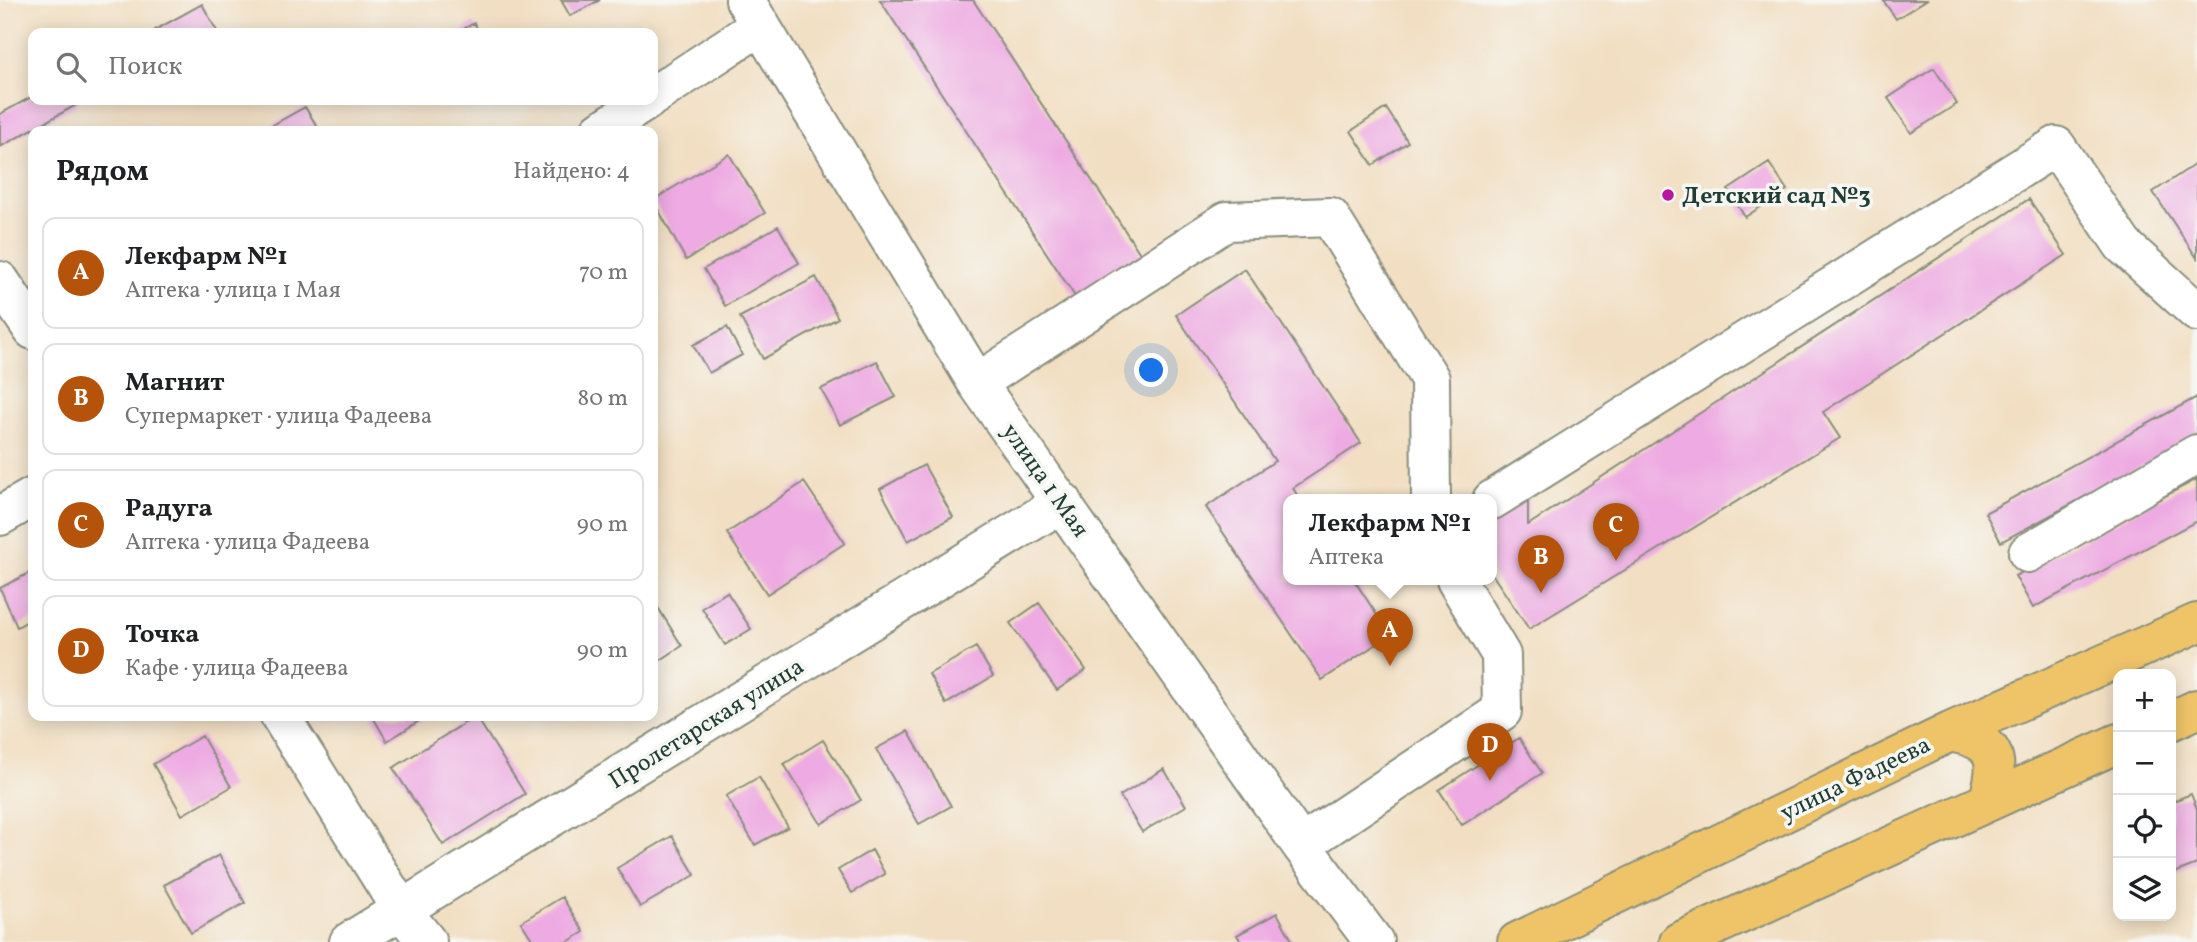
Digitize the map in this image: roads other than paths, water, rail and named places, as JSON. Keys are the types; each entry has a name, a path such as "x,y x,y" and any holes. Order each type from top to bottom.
{"main road":[{"name":"улица Фадеева","path":"1517,942 1950,732 2197,623"},
{"path":"2176,718 2197,709"},
{"path":"1950,732 1976,737 1992,751 1997,771 1989,799"},
{"path":"1679,942 1989,799 2113,745"}],"street":[{"path":"658,92 753,13"},
{"name":"улица 1 Мая","path":"753,13 977,383 1301,845 1374,942"},
{"path":"608,126 640,105"},
{"path":"1497,497 2056,146 2123,245 2197,312"},
{"path":"977,383 1227,221 1330,218 1430,379 1431,494"},
{"path":"0,281 28,323"},
{"path":"2028,553 2197,454"},
{"path":"0,516 28,500"},
{"name":"Пролетарская улица","path":"349,942 1063,502"},
{"path":"1301,845 1502,711 1501,655 1459,585"},
{"path":"284,721 402,911 427,942"}],"place":[{"name":"Детский сад №3","path":"1668,195"},
{"name":"Радуга","path":"1616,561"},
{"name":"Магнит","path":"1541,593"},
{"name":"Лекфарм №1","path":"1390,666"},
{"name":"Точка","path":"1490,781"}]}
